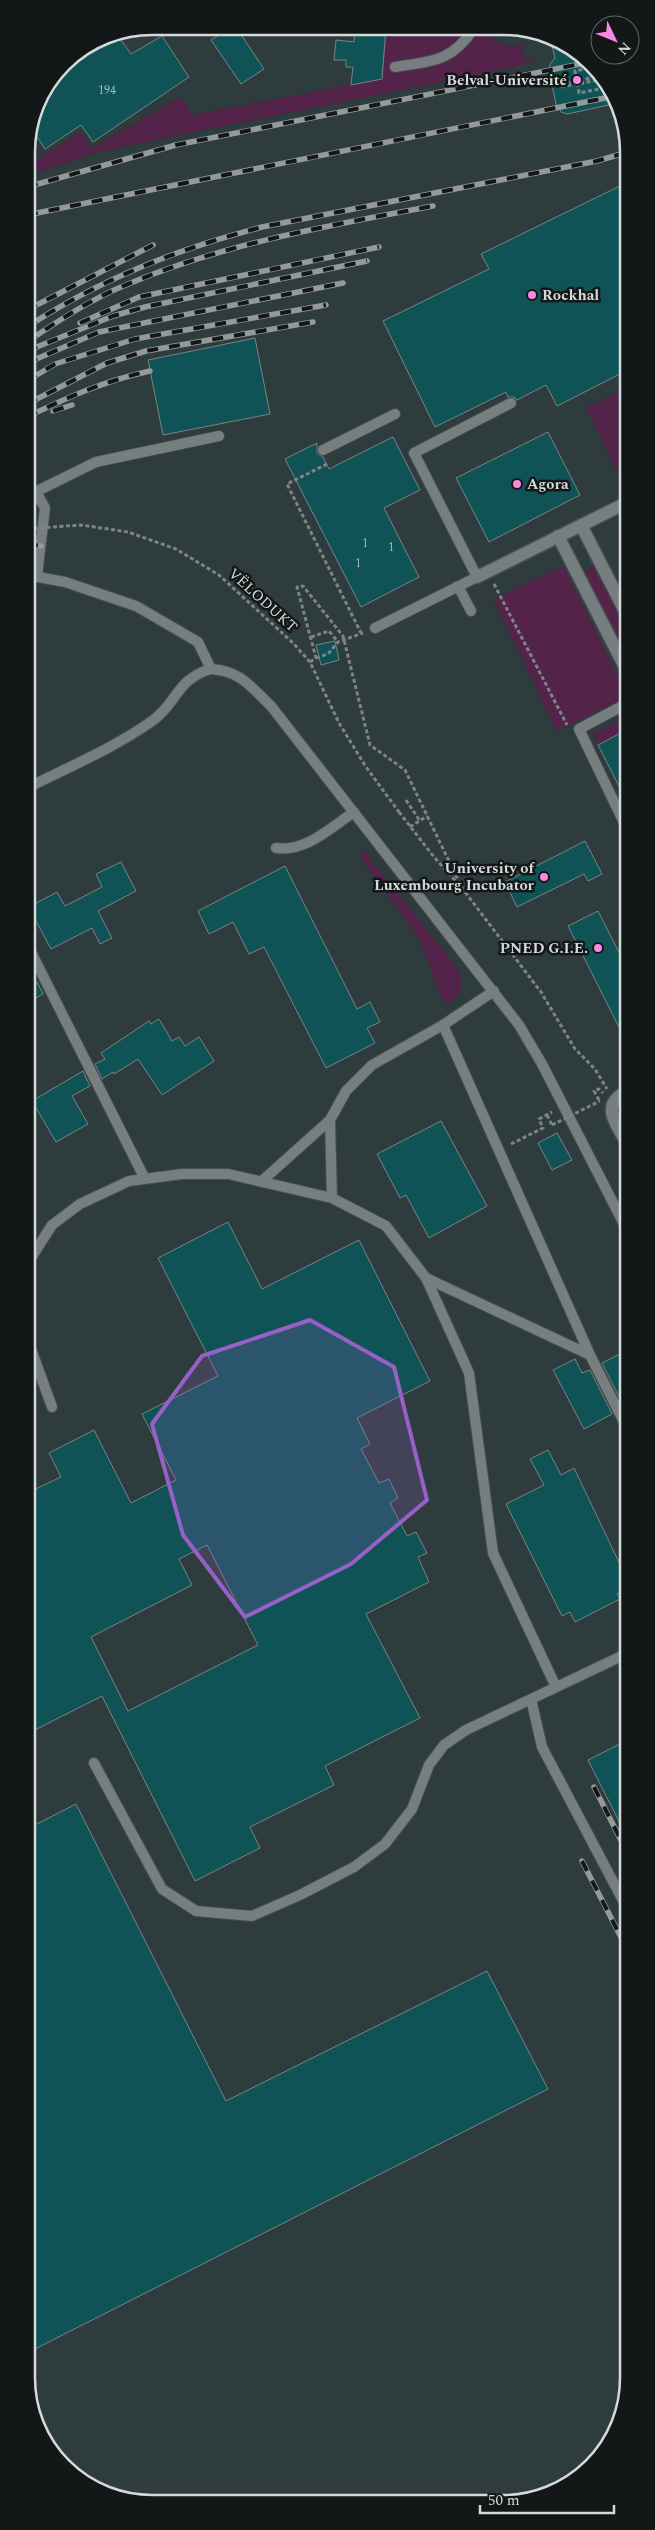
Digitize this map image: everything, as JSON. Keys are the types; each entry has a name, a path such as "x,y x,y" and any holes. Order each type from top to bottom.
{"street":[{"path":"482,574 620,506"},
{"path":"581,525 620,601"},
{"path":"558,536 620,657"},
{"path":"620,1095 615,1097 612,1103 612,1115 620,1130"}],"lane":[{"path":"395,67 442,59 455,52 468,35"},
{"path":"375,628 482,574 414,453 511,403"},
{"path":"323,450 395,414"},
{"path":"35,492 96,462 219,436"},
{"path":"35,497 45,508 35,550"},
{"path":"35,577 65,582 136,606 198,642 211,669"},
{"path":"458,586 471,611"},
{"path":"35,784 128,737 155,720 195,674 211,669 225,670 238,675 271,706 519,1024 564,1106 620,1216"},
{"path":"620,707 579,728 620,814"},
{"path":"276,848 289,850 303,847 354,812"},
{"path":"35,960 145,1179"},
{"path":"263,1180 330,1120 346,1091 372,1065 443,1025 494,991"},
{"path":"443,1025 590,1355 620,1414"},
{"path":"330,1120 332,1198"},
{"path":"35,1252 52,1225 80,1204 129,1181 182,1174 228,1174 263,1180 332,1198 386,1226 426,1278 470,1373 493,1553 556,1687"},
{"path":"426,1278 590,1355"},
{"path":"35,1360 52,1406"},
{"path":"94,1763 162,1889 196,1911 252,1916 300,1895 338,1875 385,1844 412,1809 430,1765 444,1745 466,1730 620,1657"},
{"path":"531,1699 542,1747 620,1895"}],"path":[{"path":"586,69 575,71 579,92 601,88"},
{"path":"593,78 560,86 595,80"},
{"path":"310,662 328,654 338,642 361,634 287,484 331,462"},
{"name":"VËLODUKT","path":"35,528 81,525 104,528 152,539 176,550 220,575 293,643 310,662 339,723 366,768 410,827 462,888"},
{"path":"482,574 567,727 579,728"},
{"path":"316,658 297,587 303,586 343,636 370,745 405,770 462,888 550,1005 574,1049 595,1069 608,1091 615,1097"},
{"path":"310,637 330,631 338,642"},
{"path":"406,800 420,821"},
{"path":"410,827 427,816"},
{"path":"547,1115 552,1125 600,1101 594,1091"},
{"path":"499,1150 543,1128 539,1119 564,1106"}],"highlighted area":[{"path":"310,1320 394,1367 427,1500 351,1564 245,1617 183,1535 152,1424 202,1356"}],"shaded area":[{"path":"152,35 385,35 382,79 192,115 181,97 91,148 35,164 35,144 39,122 44,107 55,87 69,69 81,59 114,41 129,37"},
{"path":"385,35 487,35 501,44 514,46 524,43 521,51 526,59 533,63 97,152 35,173 35,161 80,132 92,148 181,97 192,115 381,79"},
{"path":"487,35 518,36 541,41 568,55 586,69 600,87 614,114 620,152 619,2393 611,2423 591,2455 562,2479 533,2491 503,2495 144,2495 129,2493 114,2489 93,2479 64,2455 44,2423 36,2393 35,2378 35,173 97,152 532,62 526,59 521,51 524,44 514,46 501,44"},
{"path":"620,392 620,478 586,408"},
{"path":"563,566 620,680 620,700 557,731 493,599"},
{"path":"596,566 620,613 620,645 583,572"},
{"path":"620,713 620,733 598,745 593,734 619,721 616,715"},
{"path":"361,847 459,970 461,980 459,993 449,1003 443,1001 418,936 362,860"}],"building":[{"path":"219,35 241,35 264,69 241,84 211,40"},
{"path":"354,35 385,35 382,79 351,85 353,67 346,67 346,60 334,60 336,40 354,42"},
{"path":"162,36 189,77 93,142 81,125 45,149 38,138 36,140 44,107 64,75 81,59 114,41 120,39 131,54"},
{"name":"Belval-Université","path":"552,46 586,69 596,81 610,105 567,114 561,112 556,104 549,71 550,64 555,58"},
{"name":"Rockhal","path":"620,186 620,374 557,406 546,385 517,400 514,397 508,397 506,392 435,427 383,321 489,269 481,254"},
{"path":"255,338 270,414 163,435 148,360"},
{"name":"Agora","path":"548,432 580,495 489,542 456,478"},
{"path":"393,437 420,490 384,508 419,577 361,607 285,459 317,443 317,453 323,457 329,469"},
{"path":"335,641 339,660 321,665 316,645"},
{"path":"620,733 620,788 598,745"},
{"name":"University of Luxembourg Incubator","path":"585,841 602,874 588,881 584,874 517,907 505,882"},
{"path":"121,862 136,891 98,911 112,938 100,944 92,928 51,949 35,922 35,904 57,892 65,906 102,887 96,874"},
{"path":"285,866 357,1009 370,1002 380,1022 367,1028 375,1043 326,1068 264,947 249,954 233,922 209,934 198,911"},
{"name":"PNED G.I.E.","path":"598,911 620,954 620,1029 568,926"},
{"path":"37,982 43,994 35,998 35,983"},
{"path":"159,1019 172,1041 179,1037 185,1046 199,1037 214,1061 162,1095 138,1059 102,1079 95,1064 105,1059 101,1053 149,1021 151,1024"},
{"path":"83,1071 90,1086 72,1096 88,1124 56,1142 35,1106 35,1099"},
{"path":"441,1121 487,1206 429,1238 406,1195 400,1198 377,1154"},
{"path":"557,1133 572,1160 552,1170 538,1143"},
{"path":"228,1222 262,1289 359,1240 430,1381 357,1418 370,1444 361,1449 379,1483 389,1479 398,1498 390,1503 407,1536 416,1532 427,1553 418,1557 429,1582 366,1614 420,1718 325,1766 334,1785 250,1827 260,1848 195,1881 102,1696 35,1730 35,1489 61,1477 49,1453 94,1430 131,1503 176,1480 142,1414 218,1376 158,1258","holes":["207,1545 258,1645 128,1711 91,1637 192,1585 179,1559"]},
{"path":"620,1354 620,1399 602,1363"},
{"path":"575,1359 582,1373 590,1370 612,1414 584,1429 553,1370"},
{"path":"548,1450 561,1475 574,1468 620,1564 620,1592 617,1594 620,1599 575,1622 570,1612 562,1616 506,1504 544,1485 530,1459"},
{"path":"620,1744 620,1823 588,1760"},
{"path":"76,1804 226,2101 487,1971 548,2089 35,2349 35,1825"}],"railway":[{"path":"35,185 176,145 580,64"},
{"path":"35,213 607,98"},
{"path":"35,322 110,281 170,256 231,235 262,227 597,161 620,154"},
{"path":"35,337 72,312 121,287 197,259 314,229 433,206"},
{"path":"35,306 153,245"},
{"path":"80,323 139,297 379,247"},
{"path":"35,348 113,316 145,307 367,261"},
{"path":"35,360 99,332 343,283"},
{"path":"35,376 55,364 135,339 326,305"},
{"path":"35,400 107,363 146,351 313,322"},
{"path":"35,413 87,390 150,371"},
{"path":"53,411 72,405"},
{"path":"35,545 41,546"},
{"path":"594,1787 620,1838"},
{"path":"582,1861 620,1935"}],"place":[{"name":"Belval-Université","path":"577,80"},
{"name":"Rockhal","path":"532,295"},
{"name":"Agora","path":"517,484"},
{"name":"University of Luxembourg Incubator","path":"544,877"},
{"name":"PNED G.I.E.","path":"598,948"}]}
